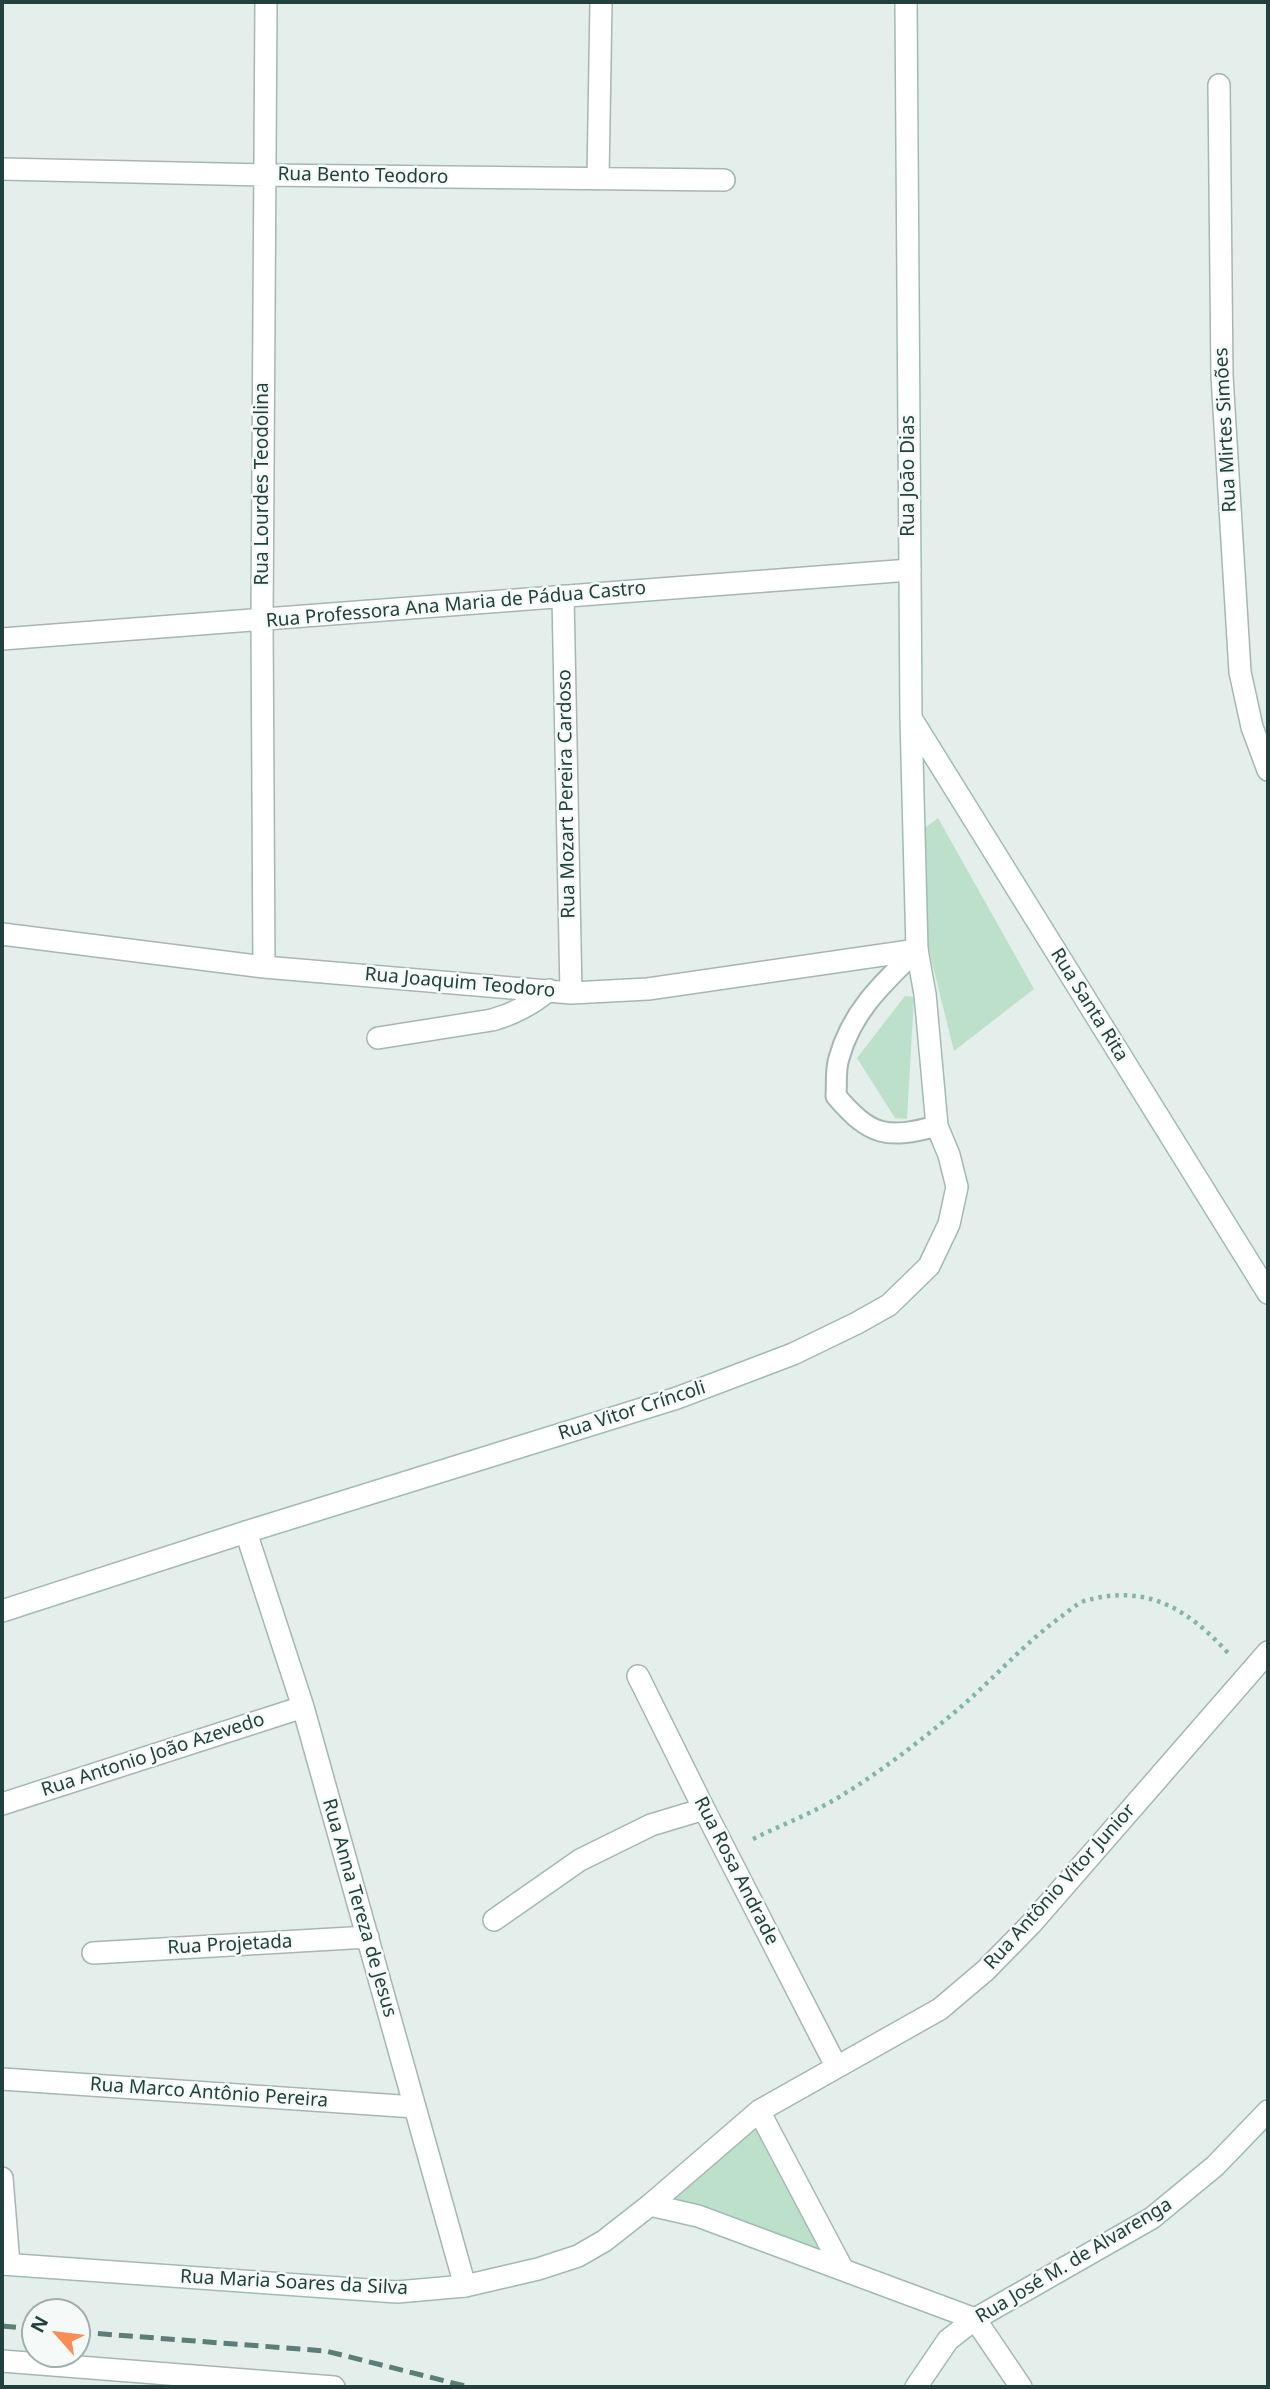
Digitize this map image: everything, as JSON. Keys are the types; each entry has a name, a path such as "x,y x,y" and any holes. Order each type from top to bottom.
{"street":[{"name":"Rua Lourdes Teodolina","path":"264,967 262,621 266,2"},
{"path":"598,178 601,2"},
{"name":"Rua João Dias","path":"906,2 911,718 917,950"},
{"name":"Rua Mirtes Simões","path":"1219,85 1222,376 1240,672 1252,727 1268,770"},
{"name":"Rua Bento Teodoro","path":"2,169 724,180"},
{"name":"Rua Professora Ana Maria de Pádua Castro","path":"2,639 910,570"},
{"name":"Rua Mozart Pereira Cardoso","path":"563,596 571,993"},
{"name":"Rua Santa Rita","path":"911,718 1268,1293"},
{"name":"Rua Joaquim Teodoro","path":"2,933 264,967 571,993 648,989 917,950"},
{"name":"Rua Vitor Críncoli","path":"2,1611 677,1398 793,1354 889,1305 929,1266 949,1224 957,1187 949,1154 937,1126 925,994 917,950"},
{"path":"377,1038 510,1015 525,1008 549,990"},
{"name":"Rua Anna Tereza de Jesus","path":"246,1532 303,1707 465,2286"},
{"name":"Rua Antônio Vitor Junior","path":"650,2205 759,2111 940,2009 986,1970 1031,1924 1268,1652"},
{"name":"Rua Rosa Andrade","path":"638,1676 836,2066"},
{"name":"Rua Antonio João Azevedo","path":"2,1804 303,1707"},
{"path":"494,1920 580,1860 651,1825 704,1809"},
{"name":"Rua Projetada","path":"93,1953 368,1937"},
{"name":"Rua Marco Antônio Pereira","path":"2,2079 415,2107"},
{"path":"759,2111 842,2268"},
{"name":"Rua José M. de Alvarenga","path":"915,2387 948,2340 975,2319 1152,2218 1215,2166 1268,2111"},
{"path":"2,2178 5,2264"},
{"path":"650,2205 698,2216 975,2319 1021,2387"},
{"name":"Rua Maria Soares da Silva","path":"5,2264 397,2292 465,2286 538,2269 578,2256 604,2241 650,2205"},
{"path":"2,2361 334,2387"}],"lane":[{"path":"917,950 867,999 838,1060 836,1096 854,1118 877,1131 906,1134 937,1126"}],"path":[{"path":"726,1853 842,1796 957,1711 1043,1630 1081,1602 1114,1595 1141,1595 1168,1605 1191,1617 1248,1675"}],"green space":[{"path":"938,818 1034,989 954,1051 927,942 921,831"},
{"path":"905,996 914,997 907,1119 895,1118 857,1058"},
{"path":"752,2122 823,2250 666,2198"}],"railway":[{"path":"2,2326 21,2328"},
{"path":"91,2333 326,2351 469,2387"}]}
